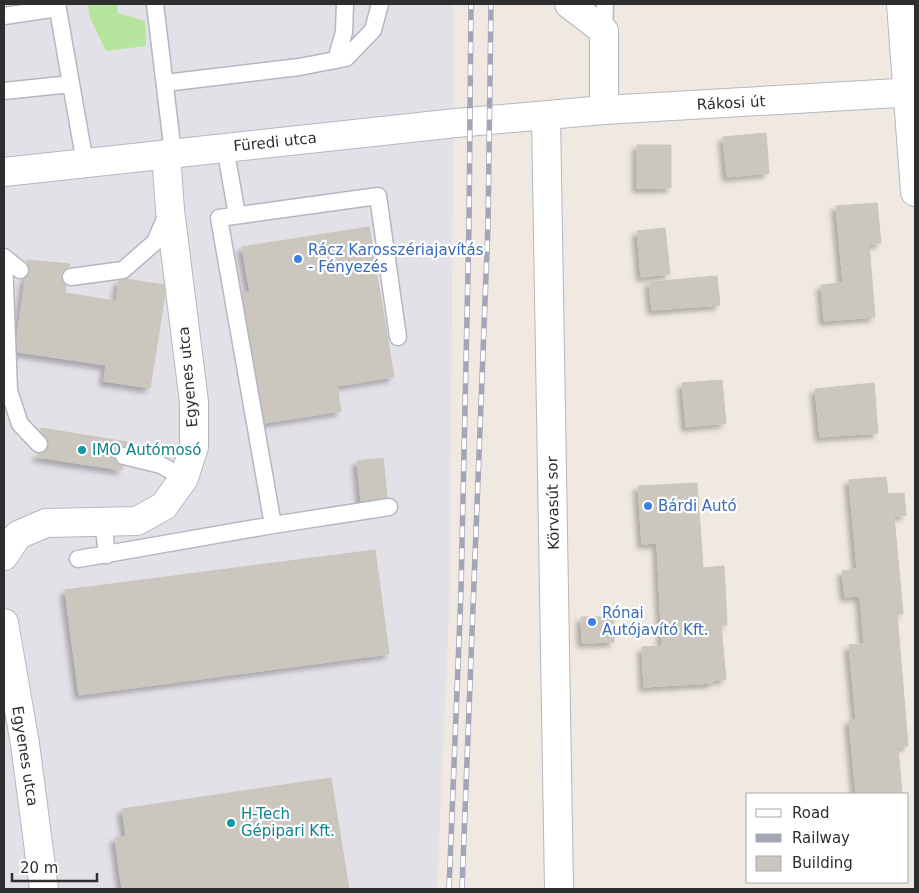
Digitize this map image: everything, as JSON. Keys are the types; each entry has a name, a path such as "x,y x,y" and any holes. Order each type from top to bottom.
{"street":[{"path":"569,4 604,31 604,110"},
{"path":"902,4 912,92 915,192"},
{"name":"Rákosi út","path":"546,116 604,110 912,92"},
{"name":"Füredi utca","path":"4,172 456,123 546,116"},
{"name":"Körvasút sor","path":"546,116 559,889"},
{"name":"Egyenes utca","path":"4,556 18,535 46,523 137,521 164,506 184,478 194,447 194,402 170,210 170,153"},
{"name":"Egyenes utca","path":"4,623 24,744 44,889"}],"lane":[{"path":"155,4 165,83 170,153"},
{"path":"336,60 344,32 345,4"},
{"path":"165,83 299,67 346,58 372,30 380,4"},
{"path":"604,31 605,4"},
{"path":"4,16 57,6 84,163"},
{"path":"4,92 71,84"},
{"path":"225,147 237,215"},
{"path":"272,525 218,218 378,196 398,337"},
{"path":"71,277 123,270 155,242 170,210"},
{"path":"4,257 20,270"},
{"path":"4,257 9,392 20,424 39,444"},
{"path":"124,456 161,464 184,478"},
{"path":"78,559 272,525 389,507"},
{"path":"103,521 108,555"}],"shaded area":[{"path":"4,4 454,4 450,592 437,889 4,889"}],"green space":[{"path":"88,4 117,4 118,13 145,21 146,46 106,51 90,18"}],"building":[{"path":"766,133 769,173 727,177 723,137"},
{"path":"637,145 671,145 671,188 637,188"},
{"path":"877,203 881,243 869,244 875,317 824,321 821,285 843,283 836,206"},
{"path":"369,227 394,377 337,386 341,411 265,423 242,293 250,292 242,247"},
{"path":"665,228 670,274 641,277 637,231"},
{"path":"27,260 70,264 62,274 61,279 66,286 65,293 116,301 119,281 126,279 164,285 165,294 150,388 104,381 106,365 18,352 17,338 25,279 30,271"},
{"path":"717,276 720,305 652,310 649,282"},
{"path":"722,380 726,423 686,427 682,383"},
{"path":"874,383 878,433 820,437 815,389"},
{"name":"IMO Autómosó","path":"41,428 127,442 126,446 117,449 114,454 117,463 123,466 122,470 37,457 37,454 45,452 49,446 49,441 41,431"},
{"path":"383,458 387,497 361,501 357,461"},
{"path":"886,477 888,494 904,493 906,515 894,516 903,614 897,614 908,746 898,747 902,793 856,793 849,720 856,719 849,645 864,644 860,596 845,597 842,571 857,569 849,480"},
{"path":"697,483 703,568 724,566 727,625 721,625 726,679 713,680 713,683 644,687 642,647 662,646 657,543 642,544 638,486"},
{"path":"375,550 389,654 79,695 65,590"},
{"path":"581,617 614,617 614,642 582,643"},
{"name":"H-Tech Gépipari Kft.","path":"331,778 349,889 122,889 115,838 126,836 122,809"}],"railway":[{"path":"449,889 461,591 469,225 471,4"},
{"path":"462,889 488,225 491,4"}],"place":[{"name":"Rácz Karosszériajavítás - Fényezés","path":"298,259"},
{"name":"IMO Autómosó","path":"82,450"},
{"name":"Bárdi Autó","path":"648,506"},
{"name":"Rónai Autójavító Kft.","path":"592,622"},
{"name":"H-Tech Gépipari Kft.","path":"231,823"}]}
